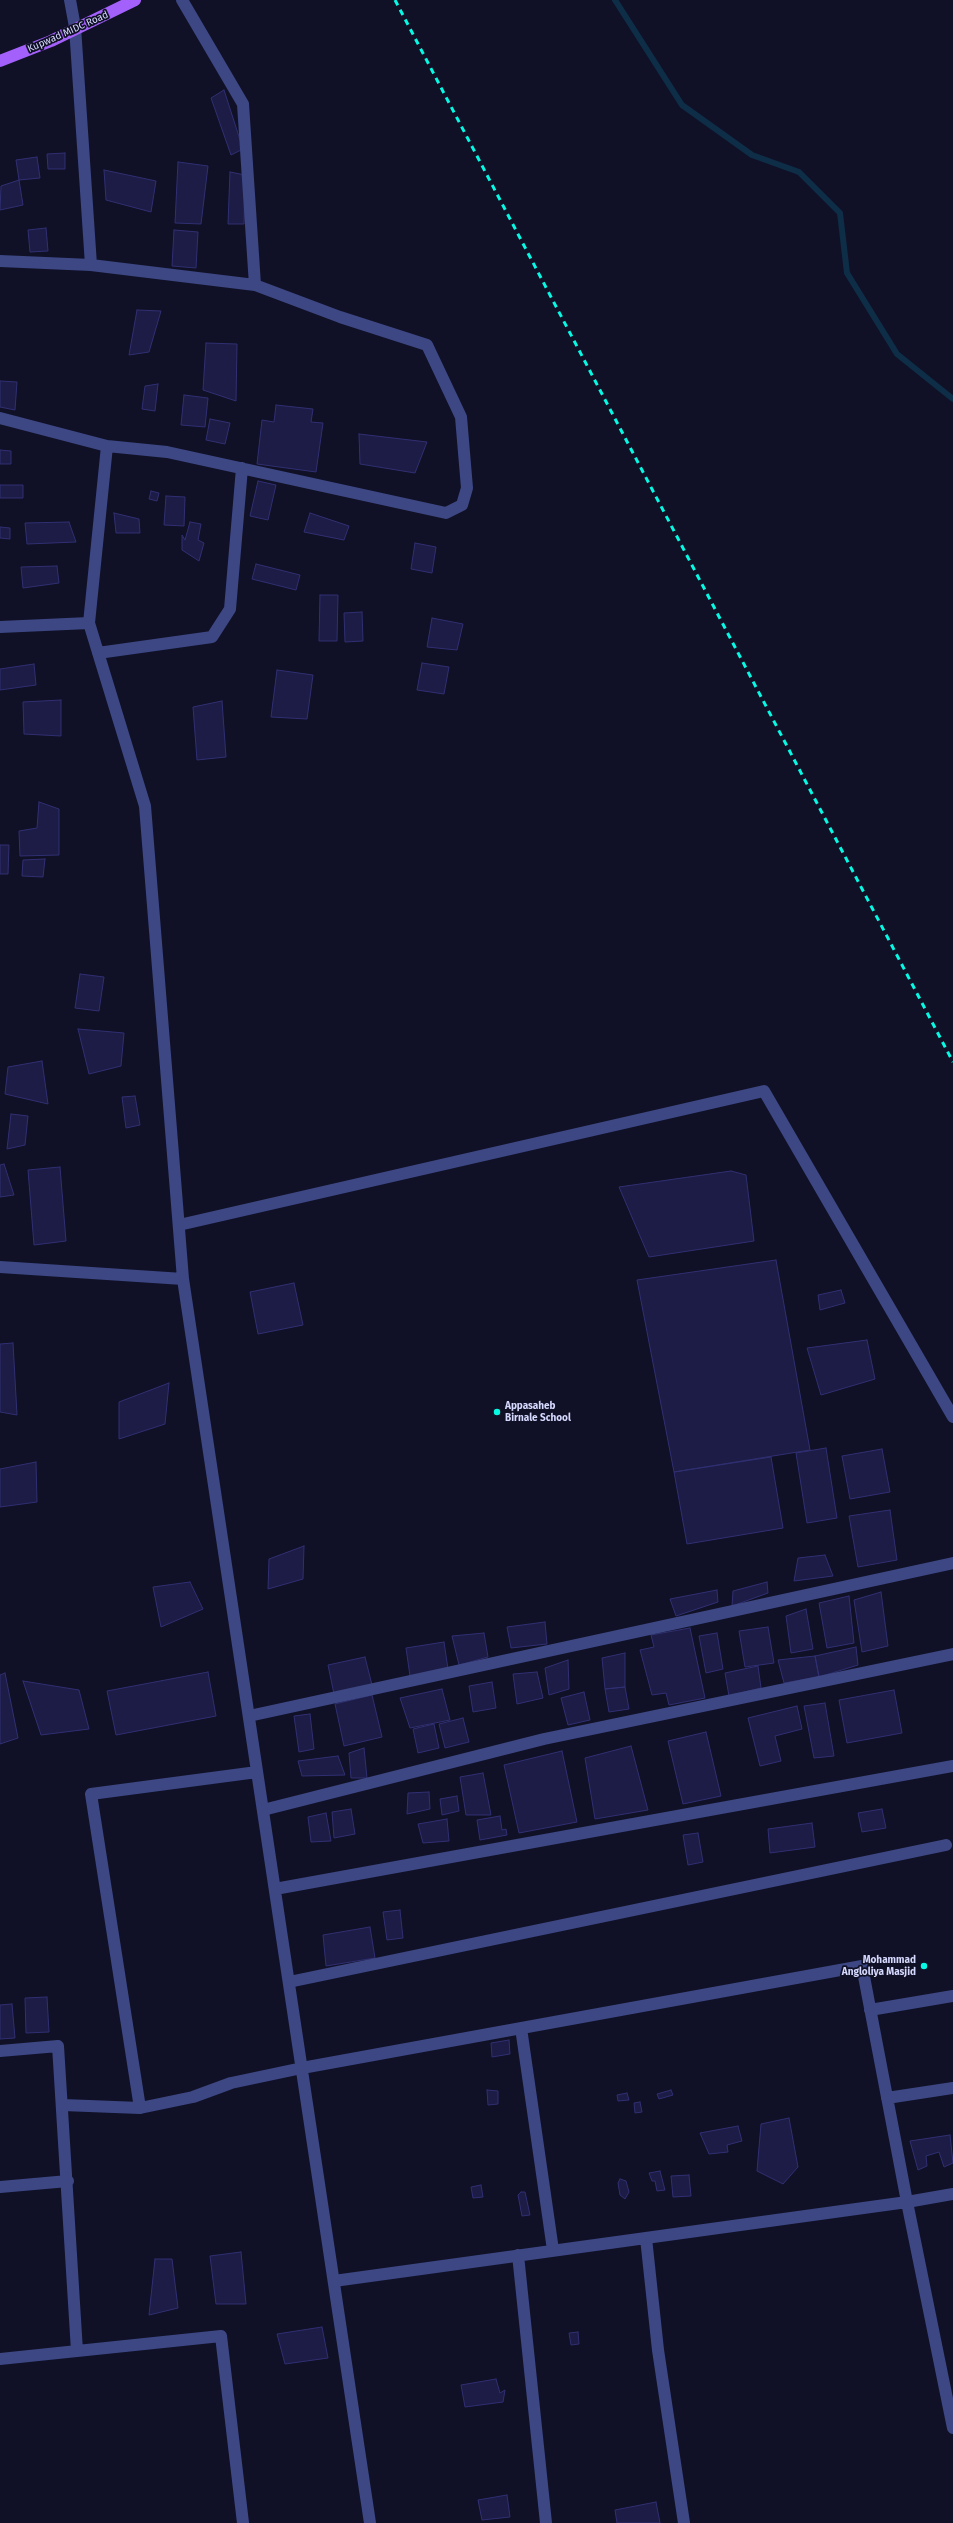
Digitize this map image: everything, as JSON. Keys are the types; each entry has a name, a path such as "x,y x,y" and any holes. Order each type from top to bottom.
{"main road":[{"name":"Kupwad MIDC Road","path":"0,61 51,41 75,27 135,0"}],"street":[{"path":"70,0 75,27 91,265"},
{"path":"182,0 243,104 255,285"},
{"path":"0,260 91,265 255,285 340,317 427,345 461,417 467,488 462,505 446,513 167,452 107,446 0,418"},
{"path":"107,446 89,623 145,806 183,1279 370,2523"},
{"path":"98,653 212,637 230,609 242,468"},
{"path":"0,627 89,623"},
{"path":"179,1225 764,1092 953,1417"},
{"path":"0,1267 183,1279"},
{"path":"249,1716 953,1563"},
{"path":"263,1810 544,1739 953,1654"},
{"path":"275,1889 953,1766"},
{"path":"140,2108 90,1794 257,1772"},
{"path":"289,1982 946,1845"},
{"path":"63,2105 140,2108 193,2097 231,2083 302,2068 862,1966 907,2202 953,2428"},
{"path":"870,2010 953,1996"},
{"path":"522,2028 553,2250"},
{"path":"0,2051 58,2046 68,2180 77,2351"},
{"path":"887,2098 953,2088"},
{"path":"0,2187 68,2180"},
{"path":"334,2281 907,2202 953,2194"},
{"path":"646,2238 658,2350 684,2523"},
{"path":"518,2255 546,2523"},
{"path":"0,2359 221,2336 243,2523"}],"building":[{"path":"224,90 243,149 231,155 211,98"},
{"path":"65,153 65,169 48,169 47,154"},
{"path":"37,157 40,178 19,180 16,160"},
{"path":"178,162 208,166 201,224 175,223"},
{"path":"104,170 156,181 151,212 106,200"},
{"path":"230,172 245,175 244,224 228,224"},
{"path":"19,180 23,205 0,210 1,186"},
{"path":"46,228 48,251 30,252 28,230"},
{"path":"174,230 198,232 196,268 172,266"},
{"path":"137,310 161,311 149,352 129,355"},
{"path":"206,343 237,344 236,401 203,390"},
{"path":"0,381 17,382 15,410 0,407"},
{"path":"158,384 155,411 142,409 145,386"},
{"path":"184,395 208,398 205,427 181,425"},
{"path":"276,405 313,409 311,422 323,423 316,472 257,464 262,420 274,422"},
{"path":"210,419 230,423 225,444 206,440"},
{"path":"359,434 427,442 415,473 360,464"},
{"path":"0,450 11,451 11,464 0,464"},
{"path":"258,481 276,485 268,520 250,516"},
{"path":"0,485 23,485 23,498 0,498"},
{"path":"151,491 159,493 157,501 149,499"},
{"path":"166,496 185,497 184,526 164,525"},
{"path":"114,513 139,519 140,533 116,533"},
{"path":"310,513 349,526 344,540 304,532"},
{"path":"69,522 76,542 27,544 25,523"},
{"path":"190,522 201,524 198,540 204,543 199,561 182,550 182,535 185,540"},
{"path":"0,527 10,528 10,539 0,538"},
{"path":"415,543 436,547 432,573 411,569"},
{"path":"256,564 300,575 296,590 252,579"},
{"path":"57,566 59,583 23,588 21,567"},
{"path":"320,595 338,595 337,641 319,641"},
{"path":"362,612 363,641 345,642 344,613"},
{"path":"432,618 463,624 457,650 427,647"},
{"path":"422,663 449,667 444,694 417,690"},
{"path":"34,664 36,685 0,690 0,669"},
{"path":"277,670 313,675 307,719 271,717"},
{"path":"61,700 61,736 24,734 23,702"},
{"path":"222,701 226,757 197,760 193,707"},
{"path":"39,802 59,809 59,855 20,856 19,831 37,828"},
{"path":"0,845 9,845 8,874 0,874"},
{"path":"45,859 43,877 22,876 23,860"},
{"path":"80,974 104,977 99,1011 75,1008"},
{"path":"78,1029 124,1033 121,1066 89,1074"},
{"path":"42,1061 48,1104 5,1094 8,1067"},
{"path":"135,1096 140,1125 126,1128 122,1097"},
{"path":"11,1114 28,1116 25,1145 7,1149"},
{"path":"4,1164 14,1195 0,1197 0,1165"},
{"path":"60,1167 66,1241 34,1245 28,1170"},
{"path":"731,1171 746,1175 754,1241 649,1257 619,1187"},
{"path":"776,1260 810,1450 674,1472 637,1280"},
{"path":"294,1283 303,1325 258,1334 250,1292"},
{"path":"841,1290 845,1303 820,1310 818,1295"},
{"path":"867,1340 875,1379 821,1395 807,1348"},
{"path":"13,1343 17,1415 0,1412 0,1344"},
{"path":"169,1383 165,1424 119,1439 119,1402"},
{"path":"826,1448 837,1518 807,1523 796,1453"},
{"path":"882,1449 890,1492 850,1499 842,1456"},
{"path":"771,1457 783,1528 687,1544 674,1472"},
{"path":"36,1462 37,1502 0,1507 0,1469"},
{"path":"890,1510 897,1560 858,1567 849,1516"},
{"path":"304,1546 303,1579 268,1589 269,1559"},
{"path":"825,1555 833,1576 794,1581 798,1558"},
{"path":"190,1582 203,1609 161,1627 153,1587"},
{"path":"767,1582 768,1593 732,1606 733,1591"},
{"path":"717,1590 718,1602 676,1616 670,1599"},
{"path":"881,1592 888,1646 862,1652 854,1600"},
{"path":"849,1596 854,1643 827,1648 819,1603"},
{"path":"806,1609 813,1649 791,1653 786,1616"},
{"path":"545,1622 547,1644 511,1648 507,1627"},
{"path":"768,1627 774,1663 745,1667 739,1631"},
{"path":"690,1628 705,1698 669,1705 666,1693 652,1695 640,1650 654,1647 651,1635"},
{"path":"484,1633 488,1657 459,1665 452,1636"},
{"path":"717,1633 723,1669 706,1673 699,1636"},
{"path":"444,1642 448,1669 410,1676 406,1648"},
{"path":"856,1647 858,1665 819,1677 815,1656"},
{"path":"625,1653 625,1687 605,1689 602,1658"},
{"path":"815,1656 819,1677 784,1683 778,1660"},
{"path":"365,1657 372,1685 334,1694 328,1665"},
{"path":"568,1660 569,1689 549,1695 545,1668"},
{"path":"758,1666 761,1688 729,1696 725,1673"},
{"path":"208,1672 216,1716 116,1735 107,1691"},
{"path":"537,1672 543,1698 517,1704 513,1674"},
{"path":"5,1673 18,1738 0,1744 0,1675"},
{"path":"23,1681 79,1690 89,1729 41,1735"},
{"path":"492,1682 496,1708 473,1712 469,1686"},
{"path":"625,1687 629,1709 609,1712 605,1689"},
{"path":"442,1689 450,1720 410,1728 400,1698"},
{"path":"894,1690 902,1733 847,1743 839,1700"},
{"path":"584,1692 590,1720 568,1725 561,1698"},
{"path":"372,1695 382,1737 344,1746 335,1704"},
{"path":"825,1703 834,1756 814,1758 804,1706"},
{"path":"797,1706 802,1729 775,1736 781,1761 760,1766 748,1718"},
{"path":"310,1714 314,1749 299,1752 294,1716"},
{"path":"463,1718 469,1742 445,1748 439,1724"},
{"path":"434,1724 439,1748 418,1753 413,1729"},
{"path":"706,1732 721,1796 683,1804 668,1741"},
{"path":"631,1746 648,1810 595,1819 585,1758"},
{"path":"364,1748 367,1778 351,1778 349,1753"},
{"path":"562,1751 577,1822 519,1833 504,1765"},
{"path":"338,1756 345,1775 302,1776 298,1761"},
{"path":"483,1773 491,1815 466,1815 460,1777"},
{"path":"429,1792 430,1809 407,1814 408,1793"},
{"path":"457,1796 459,1811 442,1815 440,1799"},
{"path":"351,1809 355,1834 334,1838 332,1812"},
{"path":"882,1809 886,1828 862,1832 858,1813"},
{"path":"326,1813 331,1841 311,1842 308,1817"},
{"path":"500,1816 502,1830 506,1829 507,1835 480,1840 477,1820"},
{"path":"447,1819 449,1841 423,1843 418,1824"},
{"path":"812,1823 815,1847 770,1853 768,1829"},
{"path":"698,1833 703,1862 688,1865 683,1835"},
{"path":"400,1910 403,1938 387,1940 383,1912"},
{"path":"370,1927 375,1958 326,1966 323,1935"},
{"path":"47,1997 49,2032 26,2033 25,1998"},
{"path":"12,2004 15,2038 0,2039 0,2005"},
{"path":"509,2040 510,2054 492,2057 491,2043"},
{"path":"487,2090 498,2091 498,2104 488,2105"},
{"path":"671,2090 673,2095 659,2099 657,2094"},
{"path":"627,2093 629,2100 618,2101 617,2095"},
{"path":"640,2102 642,2112 635,2113 634,2103"},
{"path":"789,2118 798,2167 783,2184 757,2171 761,2124"},
{"path":"738,2126 742,2141 727,2145 728,2152 709,2154 700,2133"},
{"path":"950,2135 953,2163 944,2167 939,2152 926,2156 927,2166 918,2170 910,2141"},
{"path":"660,2171 665,2190 657,2191 655,2181 652,2181 649,2173"},
{"path":"689,2175 691,2196 673,2197 671,2176"},
{"path":"620,2179 626,2181 629,2192 625,2199 620,2195 618,2183"},
{"path":"481,2185 483,2197 473,2198 471,2187"},
{"path":"521,2192 525,2192 530,2215 522,2216 518,2195"},
{"path":"241,2252 246,2304 216,2304 210,2256"},
{"path":"155,2259 172,2259 178,2308 149,2315"},
{"path":"322,2327 328,2358 285,2364 277,2334"},
{"path":"578,2332 579,2344 571,2345 569,2333"},
{"path":"496,2379 500,2393 505,2390 503,2402 465,2407 461,2385"},
{"path":"507,2495 510,2517 482,2520 478,2500"},
{"path":"656,2502 660,2523 617,2523 615,2510"}],"waterway":[{"path":"615,0 682,105 752,155 799,172 840,213 847,273 897,354 953,399"}],"railway":[{"path":"395,0 953,1062"}],"place":[{"name":"Appasaheb Birnale School","path":"497,1412"},
{"name":"Mohammad Angloliya Masjid","path":"924,1966"}]}
